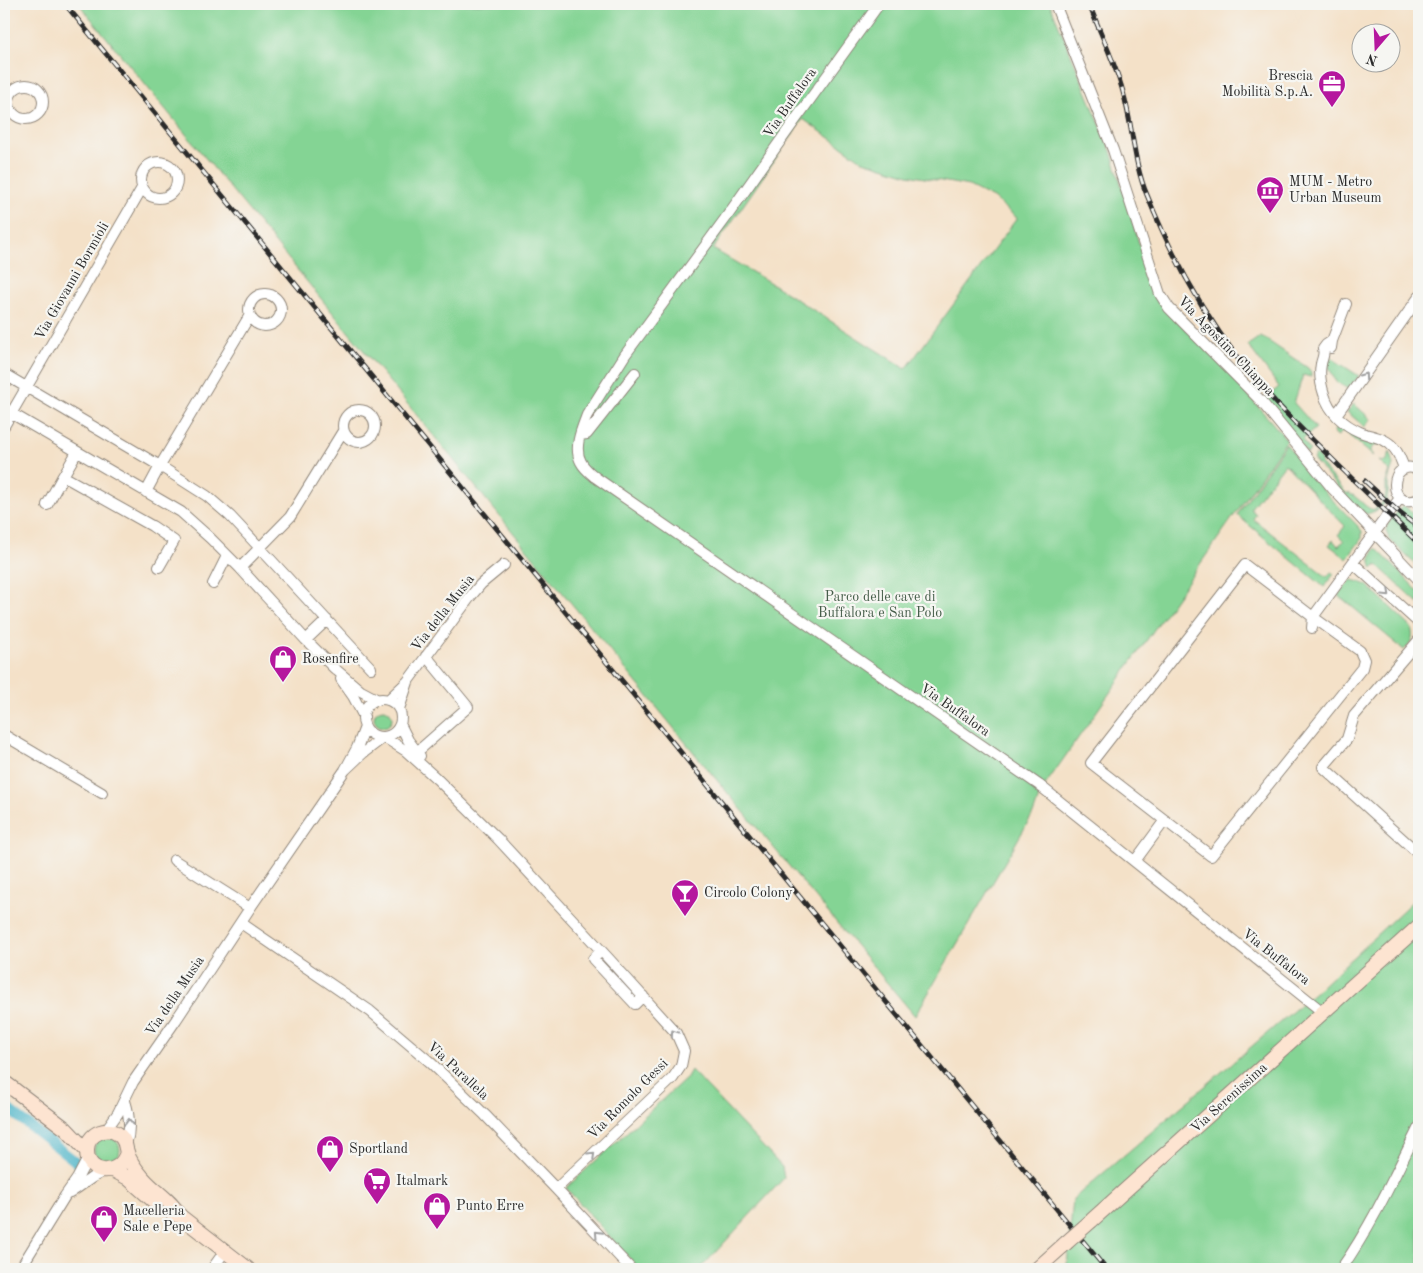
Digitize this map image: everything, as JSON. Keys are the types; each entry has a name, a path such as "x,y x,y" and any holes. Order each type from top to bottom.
{"main road":[{"name":"Via Serenissima","path":"1037,1269 1419,926"},
{"path":"4,1082 74,1135 92,1165 128,1178 166,1211 180,1216"},
{"path":"59,1123 83,1131 115,1132 120,1135 133,1164 180,1216 248,1269"},
{"path":"87,1154 89,1140 100,1132"},
{"path":"108,1170 121,1165 124,1161 126,1148"}],"street":[{"name":"Via Buffalora","path":"879,4 803,108 729,221 625,355 588,415 580,435 579,457 586,469 595,477 1039,785 1324,1013"},
{"name":"Via Agostino Chiappa","path":"1055,4 1113,150 1160,294 1169,308 1260,400 1333,489 1419,580"},
{"path":"4,119 10,109"},
{"name":"Via Giovanni Bormioli","path":"4,426 8,412 26,388 142,188"},
{"path":"1336,415 1419,297"},
{"path":"1346,304 1331,347 1324,354 1321,362 1321,385 1328,405 1336,415 1359,432 1375,436 1389,443 1398,454 1404,469"},
{"path":"146,492 250,316"},
{"path":"4,374 160,466 207,496 230,516 371,668"},
{"path":"580,435 588,434 635,374"},
{"path":"8,412 181,512 240,568 334,668 361,691 396,705 399,709"},
{"path":"240,568 290,517 343,431"},
{"path":"47,504 77,452"},
{"path":"1419,470 1404,469 1394,482 1400,498 1410,502 1419,500"},
{"path":"63,476 152,526 174,541 159,567"},
{"path":"1312,623 1400,498"},
{"path":"213,584 227,556"},
{"path":"1354,563 1419,623"},
{"name":"Via della Musia","path":"100,1132 112,1122 133,1082 346,770 357,748 368,706 372,702 383,700 408,681 470,596 504,565"},
{"path":"1245,565 1312,623 1360,651 1364,660 1362,668 1211,856 1091,764 1245,565"},
{"path":"306,640 327,620"},
{"path":"1419,640 1354,716 1347,739 1323,767 1419,854"},
{"path":"417,752 468,707 426,656"},
{"path":"334,668 373,735 384,737"},
{"name":"Via della Musia","path":"346,770 363,753 384,737 394,733 400,724 399,709 408,681"},
{"name":"Via Romolo Gessi","path":"400,724 408,740 437,779"},
{"path":"4,735 102,793"},
{"name":"Via Romolo Gessi","path":"384,737 406,752 437,779 498,839 601,951 593,959 634,1004 643,996 676,1034 684,1052 681,1066 672,1078 556,1189"},
{"path":"1135,861 1165,820"},
{"path":"174,860 250,908"},
{"name":"Via Parallela","path":"240,923 370,1011 430,1062 485,1115 631,1269"},
{"path":"124,1100 129,1112 130,1122 126,1148"},
{"path":"1341,1269 1386,1194 1419,1127"},
{"path":"20,1269 77,1179 87,1154"},
{"path":"65,1196 98,1173 108,1170"},
{"path":"212,1269 225,1251"}],"green space":[{"name":"Parco delle cave di Buffalora e San Polo","path":"79,4 1050,4 1111,151 1157,300 1230,374 1287,440 1041,791 1034,812 915,1016 700,760","holes":["803,119 863,161 908,175 969,186 993,198 1017,218 906,369 774,285 713,249"]},
{"path":"1261,336 1311,372 1311,377 1303,375 1294,403 1316,428 1302,440 1310,450 1307,454 1264,399 1279,387 1248,345"},
{"path":"1330,357 1359,376 1348,389 1335,381 1327,362"},
{"path":"1354,404 1371,419 1365,427 1347,412"},
{"path":"1339,427 1351,435 1380,444 1372,447 1373,456 1343,430 1338,436 1335,434 1334,431"},
{"path":"1286,444 1306,468 1304,471 1362,531 1362,538 1347,559 1329,545 1333,540 1338,546 1344,541 1338,535 1345,526 1285,464 1250,509 1256,514 1253,519 1327,577 1331,572 1334,574 1324,587 1237,515"},
{"path":"1390,452 1393,464 1388,482 1387,498 1379,509 1366,514 1352,504 1313,459 1316,455 1321,460 1321,465 1346,493 1357,498 1370,509 1375,509 1385,497 1386,483 1390,472 1379,461 1384,462 1387,460"},
{"path":"1403,505 1419,517 1419,568 1389,539 1386,531 1388,523"},
{"path":"1376,548 1419,592 1419,604 1377,565 1373,569 1371,558"},
{"path":"1351,580 1368,586 1411,627 1412,640 1404,650 1338,595"},
{"path":"383,709 389,712 392,718 389,724 383,727 377,724 374,718 377,712"},
{"path":"1419,895 1419,1269 1062,1269 1067,1265 1073,1199 1320,988"},
{"path":"691,1070 782,1167 784,1178 700,1269 639,1269 566,1188 687,1077"},
{"path":"107,1137 116,1141 120,1150 116,1159 107,1163 98,1159 94,1150 98,1141"}],"waterway":[{"path":"4,1106 79,1164"}],"railway":[{"path":"65,4 1106,1269"},
{"path":"1089,4 1120,81 1142,182 1166,237 1198,299 1223,338 1267,393 1419,544"},
{"path":"1365,481 1419,528"}],"place":[{"name":"Brescia Mobilità S.p.A.","path":"1332,108"},
{"name":"MUM - Metro Urban Museum","path":"1270,214"},
{"name":"Rosenfire","path":"283,683"},
{"name":"Circolo Colony","path":"685,917"},
{"name":"Sportland","path":"330,1173"},
{"name":"Italmark","path":"377,1205"},
{"name":"Punto Erre","path":"437,1230"},
{"name":"Macelleria Sale e Pepe","path":"104,1243"}]}
